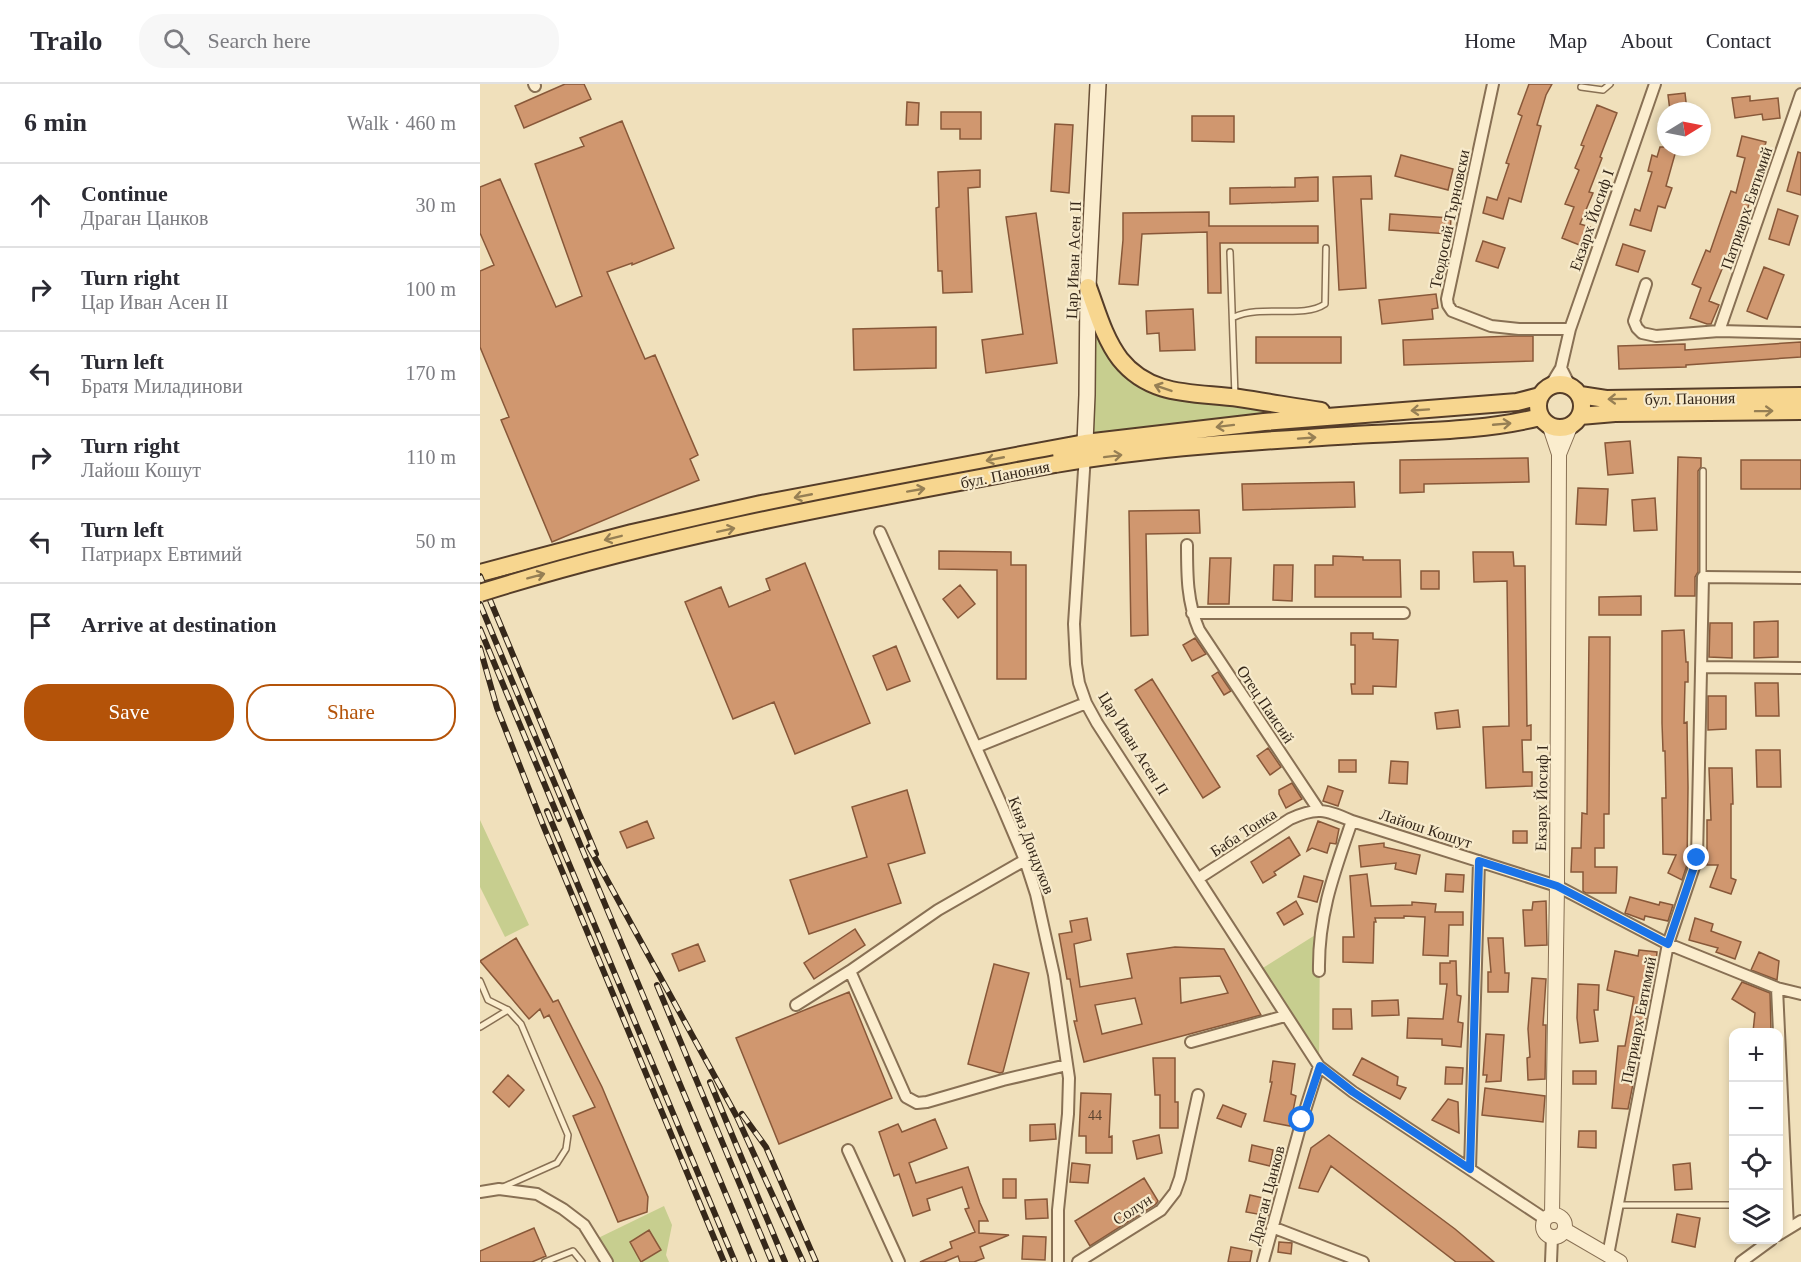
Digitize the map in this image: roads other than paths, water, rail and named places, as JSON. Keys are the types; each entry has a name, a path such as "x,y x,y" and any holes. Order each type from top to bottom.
{"main road":[{"name":"Цар Иван Асен II","path":"1085,451 1088,287 1098,84"},
{"path":"1088,287 1110,342 1120,358 1133,372 1150,383 1183,393 1236,397 1346,415"},
{"name":"бул. Панония","path":"480,573 632,533 761,504 1264,422 1517,402 1563,384 1575,391 1606,399 1801,396"},
{"path":"1545,391 1538,410 1545,422"},
{"path":"1575,391 1582,402 1575,422"},
{"name":"бул. Панония","path":"1085,451 1432,430 1519,422 1545,422 1557,429 1575,422 1615,413 1801,411"},
{"name":"бул. Панония","path":"480,593 643,548 866,500 1054,456"}],"street":[{"name":"Теодосий Търновски","path":"1493,84 1447,299 1448,305 1452,311 1491,326 1519,329 1570,329"},
{"name":"Екзарх Йосиф I","path":"1545,391 1562,368 1570,329 1655,84"},
{"name":"Патриарх Евтимий","path":"1719,331 1801,94"},
{"path":"1646,284 1634,321 1642,333 1656,336 1719,331 1801,333"},
{"path":"1562,368 1575,391"},
{"name":"Екзарх Йосиф I","path":"1545,422 1559,454 1557,886 1548,1217"},
{"name":"Екзарх Йосиф I","path":"1559,454 1575,422"},
{"name":"Цар Иван Асен II","path":"1085,451 1074,624 1079,683 1086,703 1097,723 1285,1016 1320,1066 1353,1092 1548,1217"},
{"name":"Княз Дондуков","path":"880,532 1025,860 1036,894 1054,975 1069,1078 1068,1114 1058,1210 1058,1262"},
{"name":"Отец Паисий","path":"1187,545 1187,590 1192,613 1199,630 1318,809"},
{"name":"Патриарх Евтимий","path":"1608,1255 1668,944 1697,858 1702,577"},
{"path":"1702,577 1801,578"},
{"path":"1192,613 1404,613"},
{"path":"1701,667 1801,668"},
{"path":"976,747 1086,703"},
{"name":"Лайош Кошут","path":"1318,809 1557,886 1668,944 1777,988 1801,994"},
{"name":"Баба Тонка","path":"1198,878 1290,819 1318,809"},
{"path":"1319,971 1323,913 1352,820"},
{"path":"795,1005 850,971 938,909 1025,860"},
{"path":"1470,1169 1479,861"},
{"path":"850,971 906,1097 917,1103 1067,1065"},
{"path":"1777,988 1783,1190"},
{"path":"1191,1042 1285,1016"},
{"name":"Драган Цанков","path":"1263,1262 1320,1066"},
{"name":"Солун","path":"1078,1262 1161,1210 1169,1201 1180,1178 1198,1095"},
{"path":"848,1150 899,1262"},
{"path":"480,1192 499,1189 537,1194 584,1225 606,1262"},
{"path":"1558,1215 1564,1220 1565,1230 1559,1236 1552,1237 1543,1229 1548,1217 1558,1215"},
{"path":"1783,1231 1801,1221"},
{"path":"1272,1227 1363,1262"},
{"path":"1565,1230 1620,1262"},
{"path":"1551,1262 1552,1237"},
{"path":"1741,1262 1764,1244"}],"lane":[{"path":"1581,87 1603,90 1610,84"},
{"path":"1234,317 1253,311 1313,310 1325,304 1326,248"},
{"path":"1230,252 1236,397"},
{"path":"1702,577 1703,471"},
{"path":"480,981 488,1000 508,1010 521,1024 568,1135 566,1149 557,1163 499,1189"},
{"path":"480,1027 508,1010"},
{"path":"1617,1205 1729,1205"},
{"path":"545,1262 573,1251 582,1262"}],"railway":[{"path":"480,576 596,854"},
{"path":"480,604 754,1262"},
{"path":"480,629 559,819"},
{"path":"480,648 497,708 543,825 724,1262"},
{"path":"547,811 735,1262"},
{"path":"589,847 737,1117 803,1262"},
{"path":"657,985 772,1262"},
{"path":"710,1082 785,1262"},
{"path":"742,1114 766,1147 816,1262"}]}
